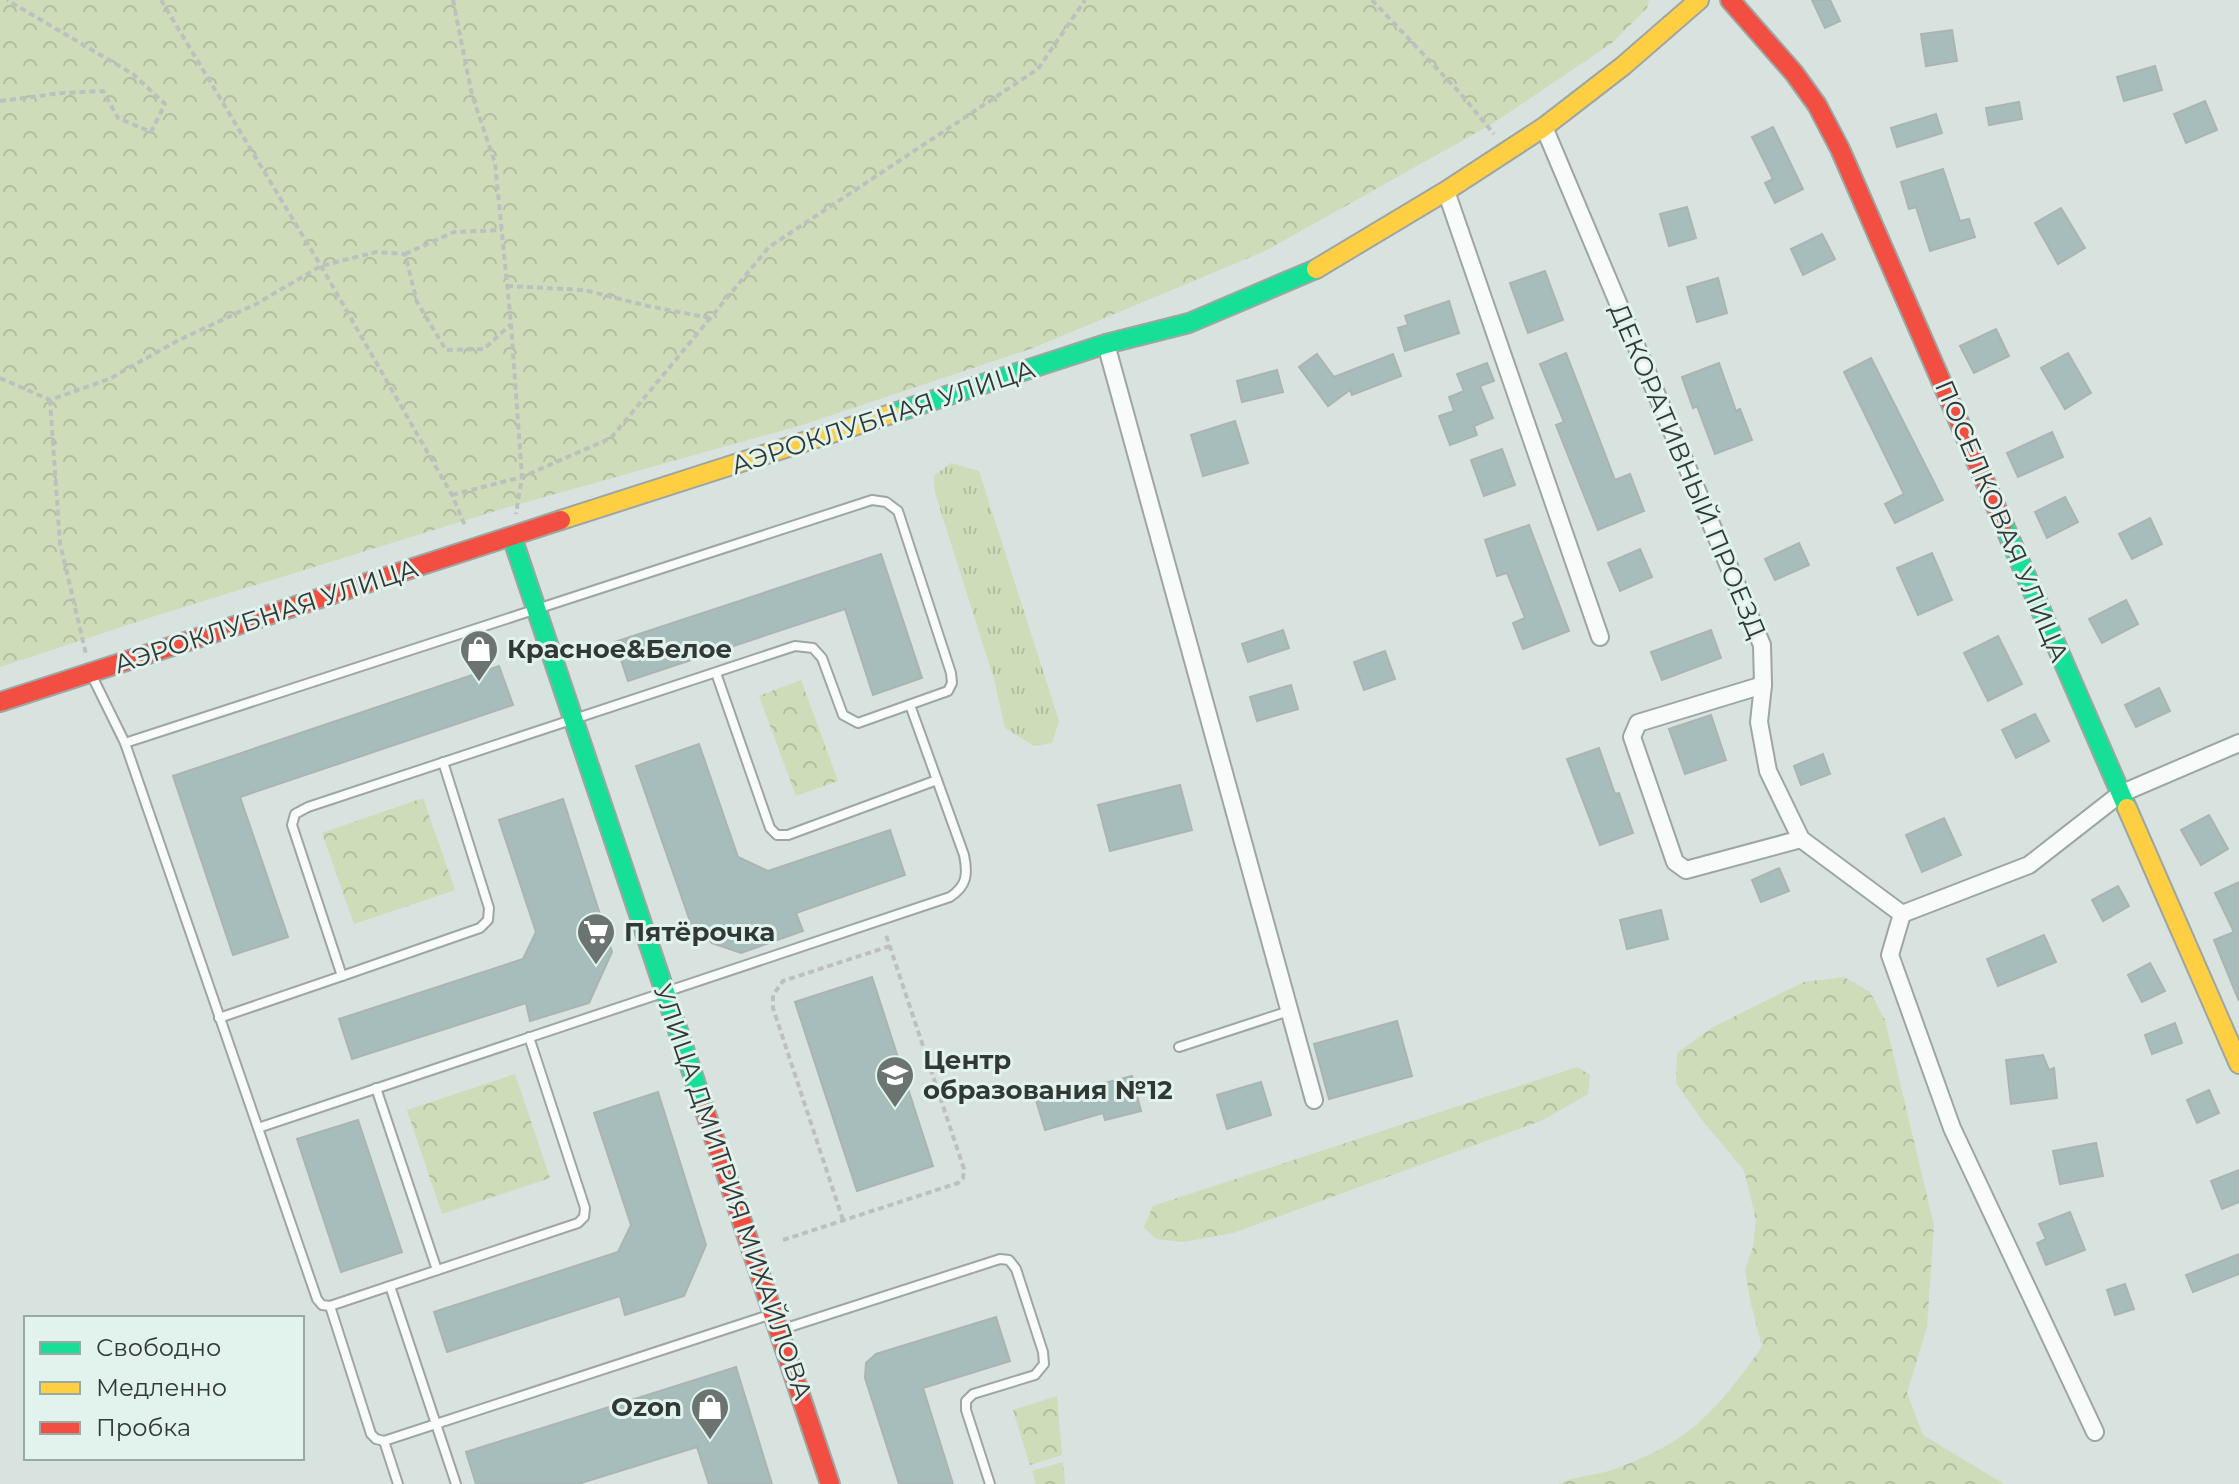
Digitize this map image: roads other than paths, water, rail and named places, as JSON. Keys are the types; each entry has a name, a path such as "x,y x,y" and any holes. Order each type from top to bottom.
{"street":[{"name":"АЭРОКЛУБНАЯ УЛИЦА","path":"0,702 1106,344 1189,323 1282,285 1328,263 1544,127 1623,66 1699,0"},
{"name":"ПОСЕЛКОВАЯ УЛИЦА","path":"1730,0 1794,73 1817,105 1840,149 2239,1064"},
{"name":"ДЕКОРАТИВНЫЙ ПРОЕЗД","path":"1544,127 1762,645 1763,685 1759,722 1768,771 1801,839 1902,914"},
{"path":"1446,191 1600,637"},
{"path":"1106,344 1314,1100"},
{"name":"УЛИЦА ДМИТРИЯ МИХАЙЛОВА","path":"512,537 830,1484"},
{"path":"1763,685 1638,723 1632,737 1675,862 1686,870 1801,839"},
{"path":"2095,1432 1952,1128 1890,955 1902,914 2029,865 2120,794 2239,743"}],"lane":[{"path":"125,743 872,500 886,502 898,511 951,673 948,691 858,723 843,715 827,666 813,648 795,646 308,807 295,814 292,825 342,976"},
{"path":"90,672 125,743 317,1299 322,1305 330,1306 578,1223 584,1217 585,1208 529,1037"},
{"path":"716,673 770,828 777,835 788,835 937,780"},
{"path":"258,1128 950,897 967,877 964,855 910,705"},
{"path":"219,1018 480,928 488,920 489,908 443,762"},
{"path":"1179,1047 1289,1011"},
{"path":"376,1088 437,1270"},
{"path":"330,1306 371,1434 384,1441 776,1322 1000,1259 1009,1260 1016,1269 1043,1352 1044,1364 1035,1375 973,1394 966,1401 966,1410 990,1484"},
{"path":"390,1286 456,1484"},
{"path":"384,1441 398,1484"}],"place":[{"name":"Красное&Белое","path":"479,683"},
{"name":"Пятёрочка","path":"596,966"},
{"name":"Центр образования №12","path":"895,1109"},
{"name":"Ozon","path":"710,1441"}]}
